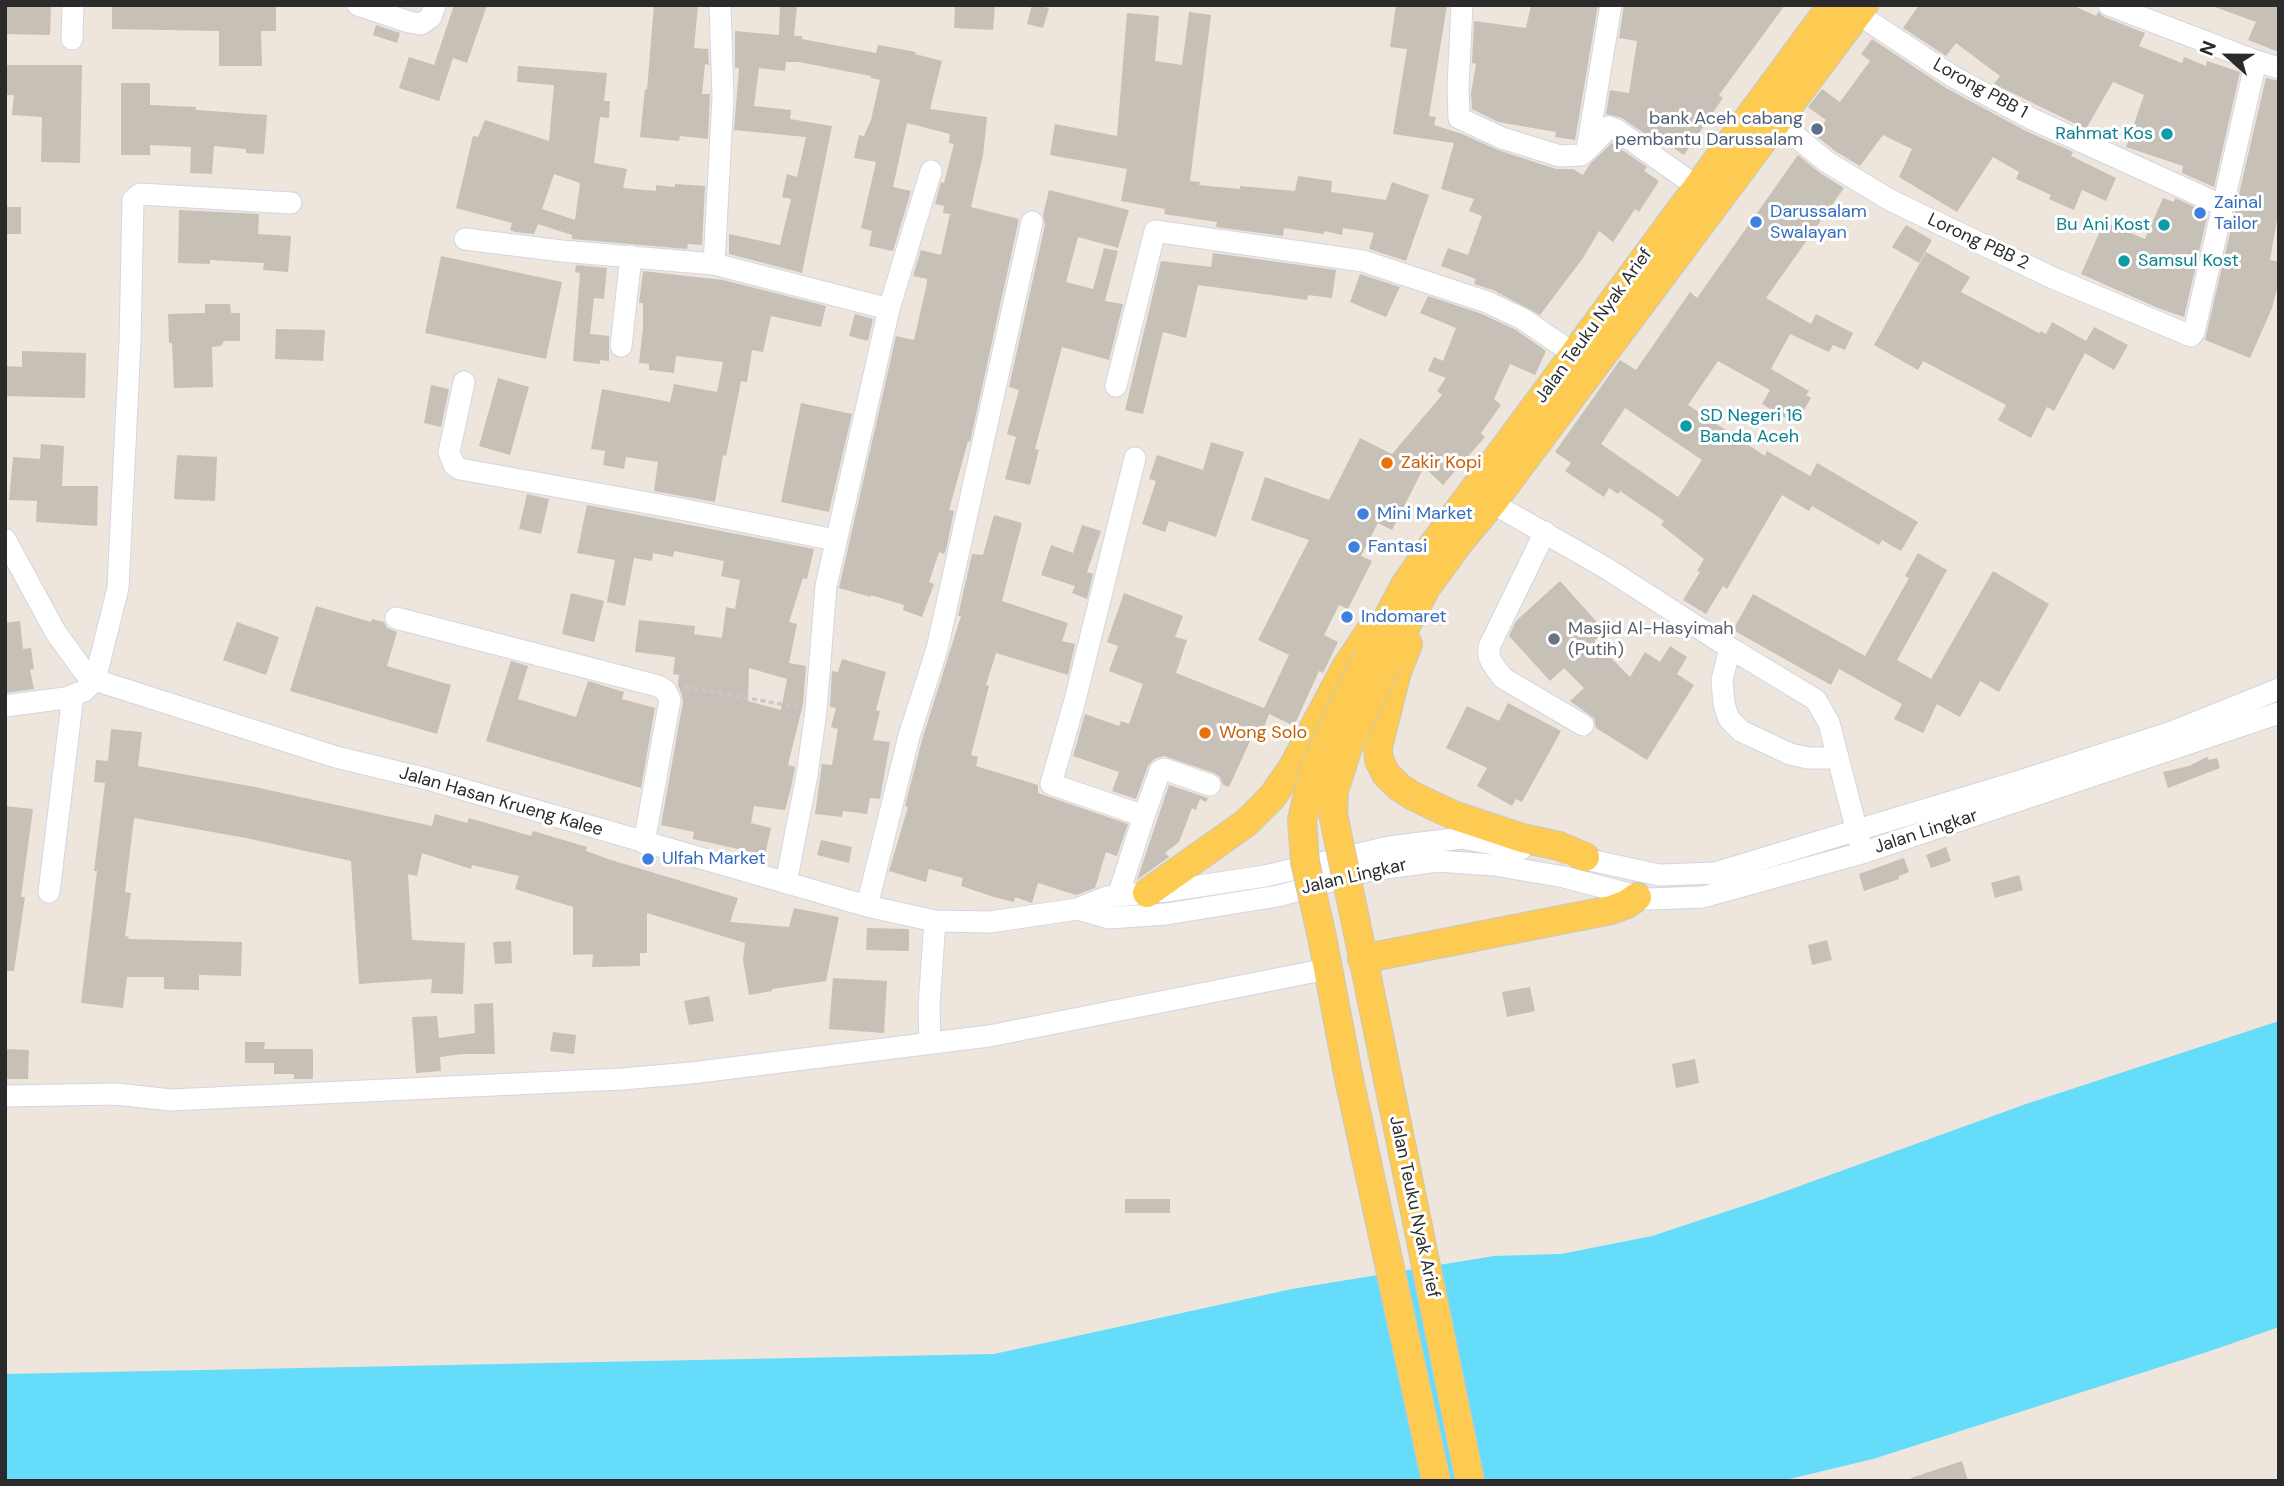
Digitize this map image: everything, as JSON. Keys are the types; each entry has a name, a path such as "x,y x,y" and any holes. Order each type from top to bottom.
{"main road":[{"name":"Jalan Teuku Nyak Arief","path":"1415,587 1492,503 1766,113 1851,8"},
{"name":"Jalan Teuku Nyak Arief","path":"1415,587 1574,354 1696,187 1766,113"},
{"path":"1378,658 1415,587"},
{"path":"1415,587 1397,672 1380,732 1379,760 1387,774 1412,796 1453,816 1522,838 1559,846 1585,857"},
{"path":"1147,893 1246,823 1272,797 1293,767 1351,659 1415,587"},
{"name":"Jalan Teuku Nyak Arief","path":"1378,658 1326,738 1314,768 1303,820 1306,862 1349,1079 1436,1481"},
{"name":"Jalan Teuku Nyak Arief","path":"1378,658 1334,791 1333,814 1470,1481"},
{"path":"1360,946 1611,910 1649,898"}],"street":[{"path":"72,39 73,5"},
{"path":"358,5 408,22 421,23 431,17 435,5"},
{"path":"714,264 723,97 720,5"},
{"path":"1462,5 1458,88 1460,118 1502,138 1560,156 1581,155 1609,127 1696,187"},
{"path":"1587,150 1611,5"},
{"path":"2109,5 2279,68"},
{"name":"Lorong PBB 1","path":"1851,8 1952,76 2032,119 2222,206"},
{"path":"2222,206 2256,61"},
{"name":"Lorong PBB 2","path":"1766,113 1827,162 1890,200 2053,278 2189,335 2194,332 2222,206"},
{"path":"786,883 807,775 821,667 823,606 835,540 889,309 931,172"},
{"path":"5,706 65,698 84,691 95,680 118,588 130,342 133,200 140,194 291,203"},
{"path":"867,906 909,736 937,649 1032,222"},
{"path":"1116,386 1155,231 1363,261 1487,302 1523,318 1574,354"},
{"path":"465,239 562,251 714,264 889,309"},
{"path":"621,346 631,256"},
{"path":"464,382 449,452 454,465 460,469 835,540"},
{"path":"1135,458 1051,785 1144,816"},
{"path":"1492,503 1606,568 1816,700 1829,723 1862,853"},
{"path":"1545,532 1489,648 1489,656 1503,678 1583,725"},
{"name":"Jalan Hasan Krueng Kalee","path":"5,538 57,633 86,674 95,680 149,699 336,757 427,779 867,906 934,928 1077,909"},
{"path":"396,618 666,691 670,700 644,843"},
{"path":"1730,648 1722,681 1724,704 1730,719 1741,731 1790,754 1840,767"},
{"name":"Jalan Lingkar","path":"1077,909 1107,897 1265,876 1390,847 1462,838 1544,853 1585,857 1659,875 1715,873 1855,825 2172,732 2279,689"},
{"path":"49,892 73,695"},
{"name":"Jalan Lingkar","path":"1077,909 1109,918 1166,914 1278,896 1371,870 1438,861 1494,865 1564,877 1649,898 1703,897 1862,853 2279,713"},
{"path":"1118,896 1160,771 1164,769 1210,785"},
{"path":"1649,898 1659,875"},
{"path":"930,1043 929,1006 934,928"},
{"path":"5,1097 116,1094 171,1100 622,1079 772,1064 989,1035 1327,969"}],"path":[{"path":"666,691 674,688 700,688 816,711"}],"water":[{"path":"2279,1021 2279,1327 1873,1459 1781,1481 5,1481 5,1374 994,1354 1292,1289 1494,1256 1561,1254 1652,1236 1761,1200 2026,1104"}],"building":[{"path":"5,5 51,5 50,35 5,34"},
{"path":"112,5 276,5 276,31 261,31 262,66 219,66 219,31 112,29"},
{"path":"454,5 487,5 467,63 453,58 439,101 399,88 409,57 434,65"},
{"path":"654,5 698,5 694,48 708,49 709,65 705,64 702,94 710,94 708,139 680,136 679,141 640,137"},
{"path":"780,5 797,5 794,36 802,36 802,39 876,53 878,45 916,52 915,54 942,61 930,109 987,117 983,155 971,207 1019,219 970,442 968,441 949,510 954,511 946,550 944,554 939,552 929,582 934,584 922,617 903,610 904,605 839,588 896,336 914,340 927,279 913,276 921,250 941,255 950,214 943,213 944,206 935,204 941,182 944,183 954,144 949,143 950,134 907,123 893,187 911,191 893,251 869,246 872,231 861,228 876,162 854,158 859,135 864,136 871,120 880,80 799,62 786,62 785,71 759,68 754,106 791,110 790,119 832,126 802,273 729,254 729,234 780,245 791,199 782,197 787,174 797,177 806,137 734,130 739,68 735,68 735,31 779,35"},
{"path":"955,5 995,5 993,30 954,28"},
{"path":"1032,5 1049,8 1043,28 1027,24"},
{"path":"1396,5 1447,5 1429,116 1436,117 1434,125 1498,150 1556,169 1573,169 1583,175 1590,164 1612,143 1647,167 1644,171 1659,181 1639,212 1635,209 1613,242 1599,231 1583,258 1540,315 1493,290 1474,284 1476,279 1441,266 1448,248 1468,255 1482,216 1469,211 1474,199 1441,189 1454,143 1393,134 1407,49 1390,47"},
{"path":"1531,5 1598,5 1575,140 1555,137 1556,132 1498,122 1472,109 1471,93 1476,64 1472,63 1474,21 1526,28"},
{"path":"1624,5 1785,5 1719,95 1723,98 1684,155 1664,142 1661,145 1622,118 1606,114 1610,90 1629,93 1637,41 1619,38"},
{"path":"1919,5 2072,5 2096,16 2098,12 2104,17 2145,33 2139,46 2182,63 2184,57 2206,66 2207,61 2240,72 2214,187 2182,173 2183,166 2126,147 2144,95 2113,82 2086,129 1994,84 2000,76 1956,43 1946,56 1903,28"},
{"path":"2215,5 2279,5 2279,52 2248,40 2256,22"},
{"path":"1189,12 1211,15 1190,181 1200,182 1199,185 1240,189 1240,186 1295,191 1298,176 1332,181 1331,192 1386,200 1392,182 1429,195 1406,261 1369,249 1374,233 1343,228 1342,235 1324,231 1324,234 1284,228 1283,236 1216,227 1217,222 1164,214 1165,209 1121,201 1127,169 1050,155 1055,124 1117,136 1127,13 1159,16 1155,61 1182,65"},
{"path":"376,25 400,33 397,43 373,35"},
{"path":"1872,39 1946,88 2026,131 2073,152 2071,156 2116,178 2106,201 2082,190 2074,210 2049,199 2051,195 2016,179 2019,172 1993,157 1957,212 1899,177 1912,149 1883,135 1860,166 1835,151 1815,135 1826,120 1808,107 1822,89 1840,102 1870,61 1861,54"},
{"path":"5,65 82,65 80,163 41,162 42,117 12,115 14,95 5,95"},
{"path":"518,66 607,73 604,101 610,101 609,118 600,117 594,163 627,169 623,188 656,191 656,185 705,186 702,245 688,244 687,249 572,239 572,235 538,224 534,234 515,232 510,230 512,223 456,208 473,136 478,137 485,120 549,141 554,85 517,82","holes":["554,174 580,183 575,220 542,209"]},
{"path":"2266,78 2279,81 2279,208 2270,260 2279,262 2279,280 2272,308 2250,358 2205,340"},
{"path":"121,83 150,83 150,105 267,115 264,154 214,146 212,174 190,173 191,147 150,145 150,155 121,155"},
{"path":"1798,155 1844,188 1766,298 1811,324 1816,314 1853,333 1845,350 1833,345 1829,352 1790,334 1771,369 1809,391 1806,395 1811,398 1796,424 1762,404 1770,390 1718,361 1688,405 1765,456 1767,451 1810,476 1817,463 1918,522 1901,551 1882,540 1879,545 1812,506 1809,511 1782,495 1727,589 1723,586 1706,614 1683,600 1700,572 1697,571 1704,559 1661,525 1664,521 1620,491 1618,494 1609,488 1604,497 1565,471 1571,463 1555,452 1620,360 1636,370 1690,292 1697,298","holes":["1625,408 1702,460 1678,497 1601,444"]},
{"path":"1049,190 1129,210 1118,248 1078,237 1066,282 1093,289 1104,248 1118,251 1105,301 1123,304 1109,360 1062,347 1035,449 1039,450 1030,485 1005,479 1016,437 1007,434 1019,390 1009,387 1045,225 1043,215"},
{"path":"2163,198 2174,202 2175,198 2208,213 2184,317 2081,274 2104,222 2145,239"},
{"path":"5,207 21,207 21,234 5,234"},
{"path":"179,210 259,214 258,234 291,236 288,272 263,270 264,263 210,260 210,264 178,263"},
{"path":"1906,225 1932,240 1919,263 1892,247"},
{"path":"1926,252 1970,277 1961,292 2039,333 2041,331 2046,334 2052,322 2086,341 2094,327 2128,345 2114,370 2085,353 2054,411 2047,407 2031,438 1998,420 2006,405 1923,361 1918,370 1874,345"},
{"path":"1213,253 1336,270 1332,298 1308,295 1307,300 1198,285 1186,338 1163,332 1143,414 1125,410 1161,261 1211,267"},
{"path":"441,256 562,282 546,359 425,333"},
{"path":"576,265 607,268 604,299 594,298 590,334 609,336 609,361 600,360 600,364 573,361 580,273 575,272"},
{"path":"643,271 723,280 826,306 821,327 771,316 763,352 752,350 747,382 741,381 715,502 654,491 658,462 626,457 624,469 603,465 605,451 591,449 602,389 670,402 674,384 717,392 723,362 676,356 674,373 649,370 649,364 639,363 643,303 639,303"},
{"path":"1360,274 1400,287 1386,317 1350,302"},
{"path":"1428,296 1482,314 1516,330 1546,351 1535,375 1510,364 1494,399 1501,405 1481,433 1485,437 1443,485 1424,467 1392,530 1378,523 1361,556 1372,561 1348,609 1339,605 1324,635 1338,642 1323,673 1319,671 1294,726 1269,714 1262,732 1255,730 1229,787 1223,785 1220,777 1214,773 1164,756 1154,759 1148,766 1136,799 1112,791 1119,772 1073,756 1085,714 1119,726 1121,721 1129,724 1143,684 1109,671 1118,646 1107,642 1124,593 1183,616 1175,637 1187,640 1176,673 1264,708 1289,655 1258,640 1309,540 1251,520 1265,477 1329,500 1360,438 1392,454 1442,395 1437,391 1446,378 1428,371 1434,357 1443,361 1456,328 1420,313"},
{"path":"205,304 230,304 231,313 240,313 240,341 224,341 221,346 212,347 213,387 174,388 168,314 205,313"},
{"path":"855,314 873,319 868,341 849,336"},
{"path":"276,329 325,330 323,361 275,359"},
{"path":"22,351 86,353 85,398 5,396 5,366 22,367"},
{"path":"498,378 529,387 510,455 479,446"},
{"path":"431,385 449,389 441,427 424,423"},
{"path":"801,403 852,414 829,512 781,502"},
{"path":"1211,442 1244,452 1216,537 1169,521 1165,532 1142,524 1156,481 1149,479 1157,455 1203,470"},
{"path":"41,444 64,446 62,486 98,486 97,526 36,522 37,501 9,500 13,457 40,459"},
{"path":"177,455 217,457 215,501 174,499"},
{"path":"527,494 549,499 541,534 519,529"},
{"path":"587,505 814,549 807,579 803,578 789,622 797,624 789,663 806,666 803,704 788,765 795,767 791,788 785,810 754,806 751,823 771,828 765,855 693,839 694,832 661,825 683,702 678,685 679,675 673,674 675,657 635,652 639,620 695,626 694,634 722,638 726,607 735,609 740,580 721,576 724,561 674,551 673,557 653,553 652,561 634,558 625,606 607,602 615,560 577,553","holes":["749,668 787,679 781,710 748,701"]},
{"path":"994,515 1022,523 1002,601 1068,623 1062,641 1075,644 1068,675 996,653 971,755 978,757 976,766 1038,785 1038,793 1128,824 1117,856 1106,852 1095,888 1076,895 1038,883 1032,903 1015,897 1014,902 994,897 961,886 963,878 929,869 926,882 889,871 908,807 905,806 922,740 961,616 958,616 972,554 983,555"},
{"path":"1082,525 1101,531 1087,572 1093,574 1087,599 1072,593 1075,586 1041,575 1051,545 1073,553"},
{"path":"1918,553 1947,570 1897,660 1931,679 1993,571 2049,604 1999,692 1980,681 1960,717 1937,704 1923,733 1894,719 1902,704 1839,669 1831,685 1733,630 1753,594 1865,656 1909,578 1905,576"},
{"path":"1560,581 1605,631 1594,641 1630,677 1645,652 1660,662 1670,646 1687,657 1677,674 1694,685 1647,760 1596,728 1594,718 1570,701 1584,688 1564,668 1550,681 1509,636 1516,621"},
{"path":"571,593 604,601 594,642 562,634"},
{"path":"316,606 371,622 372,619 384,622 387,628 397,632 387,666 451,685 437,734 290,691"},
{"path":"20,621 23,649 31,648 34,669 30,670 34,689 5,693 5,623"},
{"path":"237,622 279,637 266,675 223,660"},
{"path":"842,659 886,672 876,710 880,711 873,740 890,742 880,799 870,798 867,814 843,811 842,817 815,814 822,764 832,765 838,729 831,727 836,708 830,707 832,671 838,672"},
{"path":"511,661 528,666 518,699 576,717 588,681 624,692 622,699 655,708 641,788 486,741"},
{"path":"1508,703 1561,731 1522,802 1516,799 1512,806 1477,786 1487,768 1446,748 1467,706 1499,721"},
{"path":"111,729 142,732 138,766 255,787 432,826 435,814 467,823 469,818 531,836 533,831 587,847 586,851 611,860 738,898 730,922 789,927 794,908 839,917 826,981 749,995 743,960 745,943 647,913 647,953 640,953 640,966 592,967 593,954 573,955 573,907 515,889 519,876 472,865 471,869 422,853 417,876 408,874 412,940 465,943 463,994 431,993 432,979 359,984 351,861 246,838 134,818 125,892 131,893 125,936 129,937 128,939 242,942 241,976 199,975 199,990 164,989 164,977 127,977 123,1008 81,1003 105,783 94,782 96,760 108,761"},
{"path":"2207,757 2209,760 2217,758 2220,768 2168,788 2163,772 2189,766"},
{"path":"1169,785 1208,798 1206,802 1200,799 1196,810 1192,808 1179,842 1165,853 1169,857 1137,880"},
{"path":"5,806 33,809 21,897 25,897 14,971 5,971"},
{"path":"821,840 852,847 849,863 817,855"},
{"path":"1946,847 1951,861 1931,868 1926,855"},
{"path":"1904,858 1909,872 1899,876 1899,879 1864,891 1859,874"},
{"path":"2019,875 2023,890 1995,898 1991,883"},
{"path":"867,928 909,929 909,951 866,950"},
{"path":"1827,940 1832,960 1812,965 1808,945"},
{"path":"511,941 512,963 495,964 493,942"},
{"path":"833,978 887,981 884,1033 829,1029"},
{"path":"1530,987 1535,1011 1507,1017 1502,992"},
{"path":"709,996 714,1021 689,1025 684,1001"},
{"path":"493,1003 495,1054 440,1057 441,1071 416,1073 412,1017 437,1016 439,1038 475,1033 474,1004"},
{"path":"553,1032 576,1035 574,1054 550,1051"},
{"path":"245,1042 265,1042 264,1049 313,1049 313,1079 294,1079 294,1074 274,1074 274,1063 245,1063"},
{"path":"5,1049 29,1050 28,1079 5,1079"},
{"path":"1695,1059 1699,1083 1676,1088 1672,1064"},
{"path":"1125,1199 1170,1199 1170,1213 1125,1213"},
{"path":"1962,1461 1968,1481 1912,1481 1911,1478"}],"place":[{"name":"bank Aceh cabang pembantu Darussalam","path":"1817,129"},
{"name":"Rahmat Kos","path":"2167,134"},
{"name":"Zainal Tailor","path":"2200,213"},
{"name":"Darussalam Swalayan","path":"1756,222"},
{"name":"Bu Ani Kost","path":"2164,225"},
{"name":"Samsul Kost","path":"2124,261"},
{"name":"SD Negeri 16 Banda Aceh","path":"1686,426"},
{"name":"Zakir Kopi","path":"1387,463"},
{"name":"Mini Market","path":"1363,514"},
{"name":"Fantasi","path":"1354,547"},
{"name":"Indomaret","path":"1347,617"},
{"name":"Masjid Al-Hasyimah (Putih)","path":"1554,639"},
{"name":"Wong Solo","path":"1205,733"},
{"name":"Ulfah Market","path":"648,859"}]}
